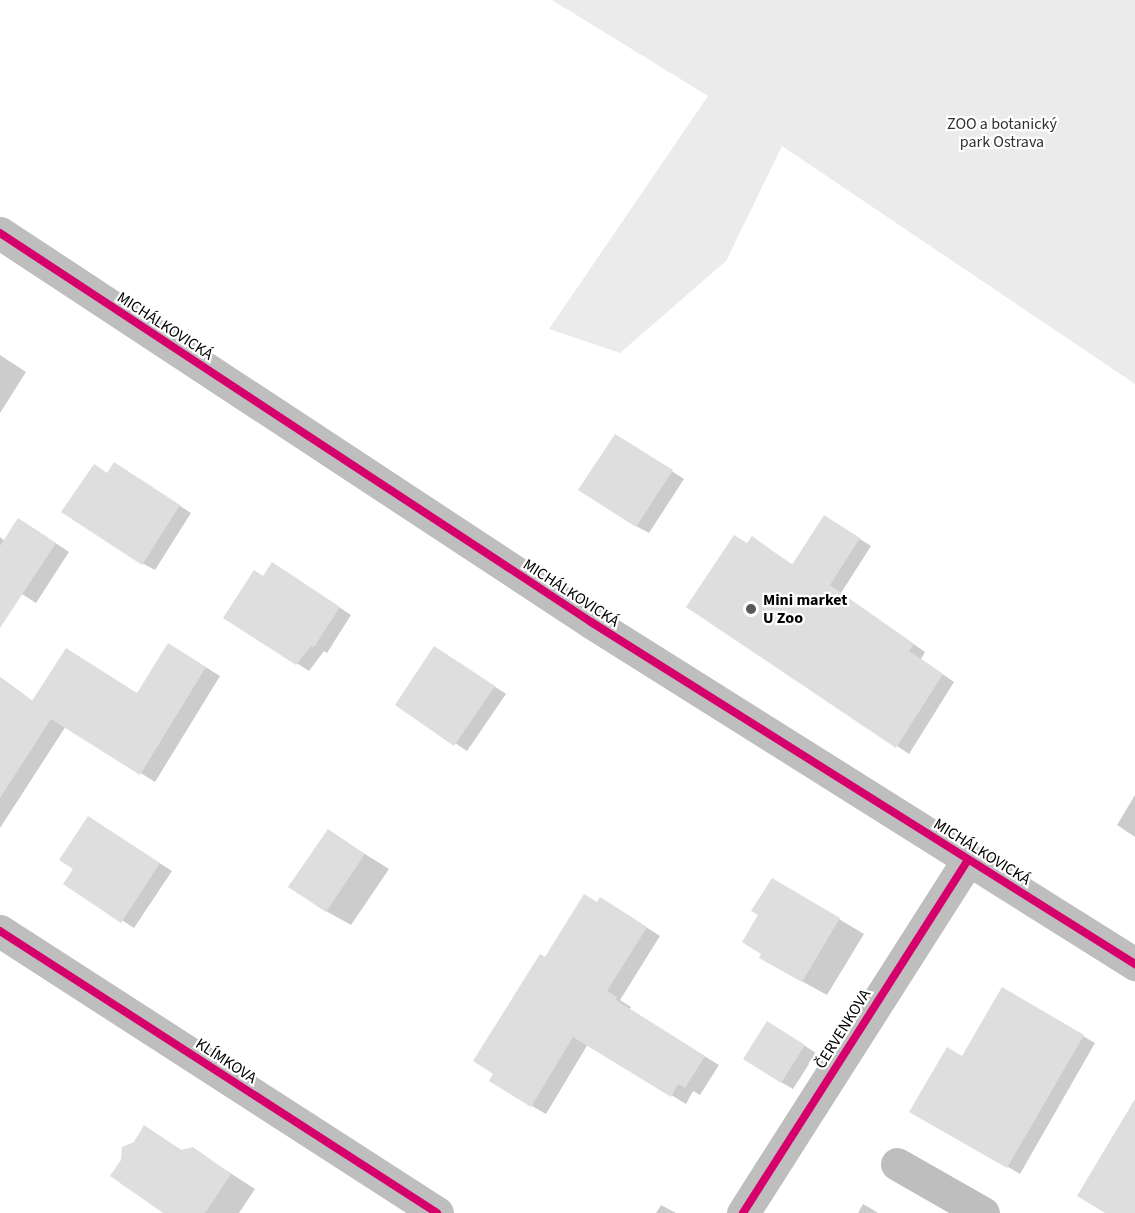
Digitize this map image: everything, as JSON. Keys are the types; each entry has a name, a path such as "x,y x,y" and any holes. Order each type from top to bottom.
{"street":[{"name":"MICHÁLKOVICKÁ","path":"0,233 591,622 1135,964"},
{"name":"ČERVENKOVA","path":"743,1213 942,897 968,860"},
{"name":"KLÍMKOVA","path":"0,931 437,1213"},
{"path":"897,1164 983,1213"}],"green space":[{"name":"ZOO a botanický park Ostrava","path":"552,0 1135,0 1135,384 782,146 726,261 620,353 549,329 708,96"}],"building":[{"path":"615,434 673,470 636,527 578,490"},
{"path":"114,462 180,505 142,565 61,512 94,464 107,473"},
{"path":"824,515 860,538 830,585 914,644 909,651 943,674 896,748 686,607 734,535 747,543 752,536 792,565"},
{"path":"18,518 56,543 0,628 0,546"},
{"path":"272,562 340,607 314,647 311,646 296,665 223,618 254,570 263,576"},
{"path":"168,643 206,667 140,775 51,719 0,798 0,678 32,701 66,648 137,693"},
{"path":"434,646 495,686 454,746 395,705"},
{"path":"88,816 160,863 121,923 63,884 73,869 59,860"},
{"path":"328,829 365,854 326,912 288,887"},
{"path":"772,878 840,918 802,982 759,958 761,954 742,942 758,915 751,911"},
{"path":"584,894 597,902 600,897 647,927 607,991 617,997 616,1000 705,1056 685,1088 678,1084 671,1097 573,1037 531,1107 489,1081 493,1074 473,1061 540,954 545,957"},
{"path":"1002,987 1084,1035 1007,1168 909,1112 947,1047 962,1056"},
{"path":"767,1021 805,1045 781,1083 743,1059"},
{"path":"1135,1099 1135,1213 1105,1213 1077,1196"},
{"path":"144,1125 181,1150 193,1147 231,1174 205,1213 163,1213 110,1176 121,1160 122,1147 134,1142"}],"cycle path":[{"path":"0,233 591,622 1135,964"},
{"path":"743,1213 968,860"},
{"path":"0,931 437,1213"}],"place":[{"name":"Mini market U Zoo","path":"751,609"}]}
